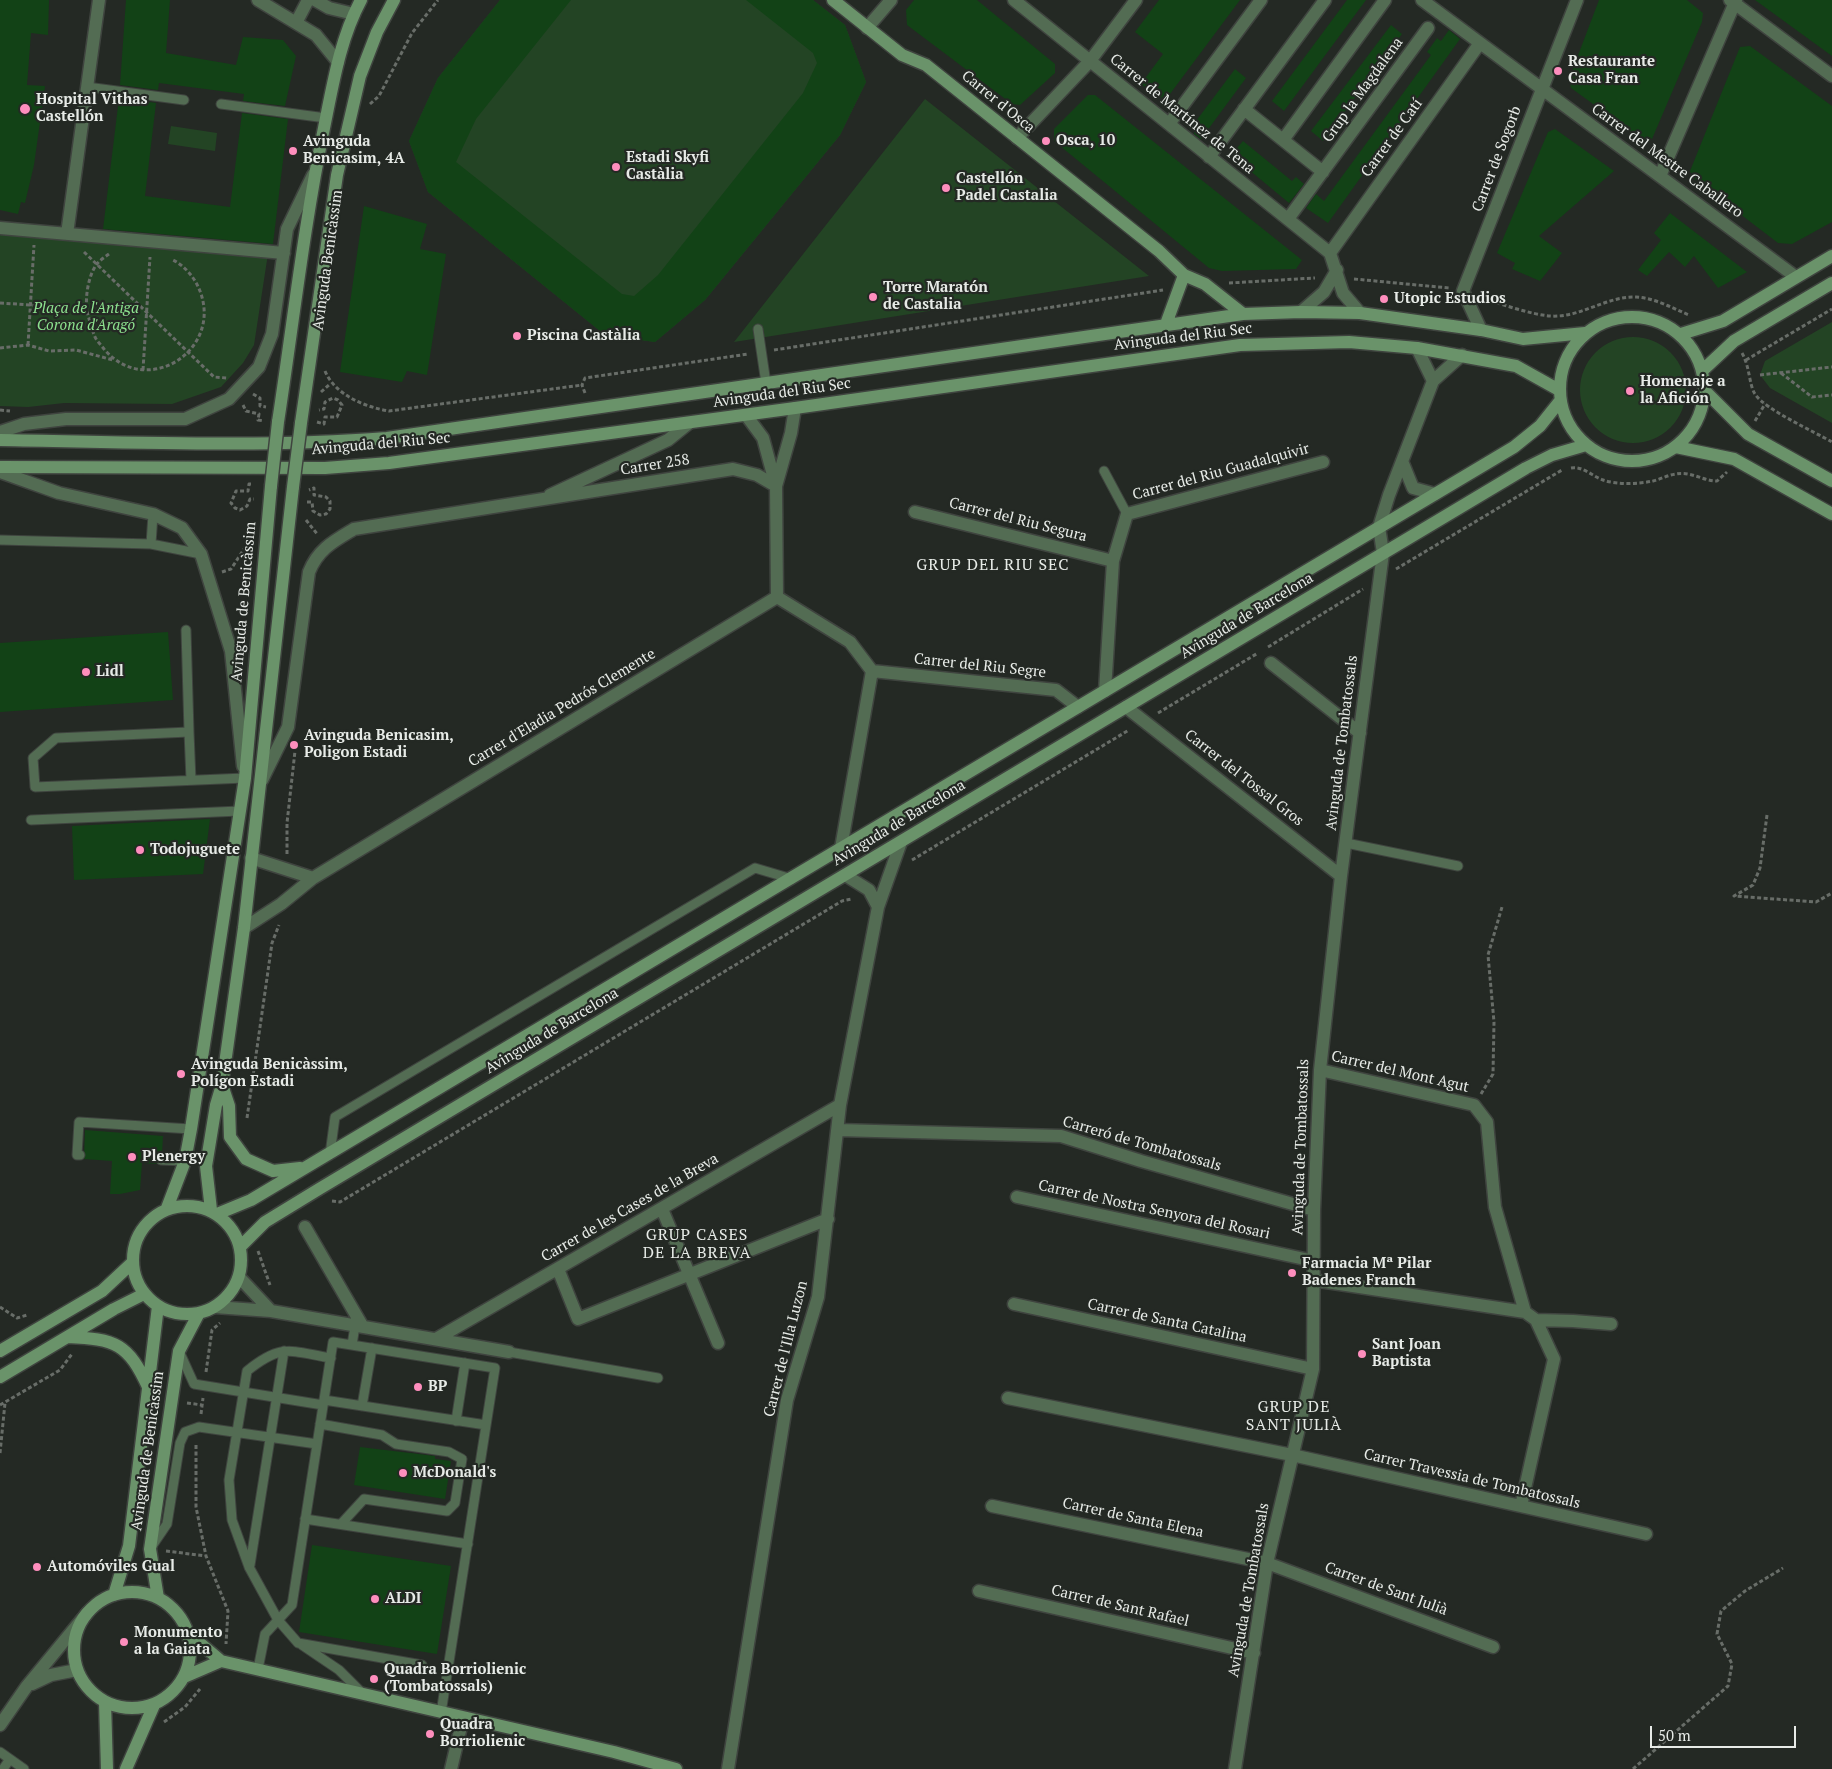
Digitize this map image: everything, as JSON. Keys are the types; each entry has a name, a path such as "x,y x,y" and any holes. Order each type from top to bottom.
{"main road":[{"name":"Avinguda de Benicàssim","path":"167,1208 185,1162 191,1129 245,778 278,422 316,170 338,62 354,14 361,0"},
{"path":"214,1212 206,1166 216,1105 222,1085 244,928 293,487 339,166 360,76 377,32 394,0"},
{"name":"Carrer d'Osca","path":"833,0 902,55 926,65 1159,251 1184,275 1205,284 1243,314"},
{"path":"1681,334 1723,321 1832,256"},
{"path":"1166,324 1184,275"},
{"path":"1703,370 1734,341 1832,283"},
{"name":"Avinguda del Riu Sec","path":"0,440 327,442 387,438 1243,314 1301,312 1360,314 1481,330 1523,340 1584,333"},
{"path":"1615,317 1650,318 1681,334 1703,370 1706,391 1697,422 1676,447 1647,461 1615,460 1586,445 1569,425 1559,396 1565,359 1584,333 1615,317"},
{"name":"Avinguda del Riu Sec","path":"0,467 325,468 389,463 689,423 1240,345 1349,342 1417,348 1462,355 1516,366 1559,396"},
{"path":"1706,391 1748,434 1832,481"},
{"name":"Avinguda de Barcelona","path":"214,1212 251,1200 330,1154 1514,447 1540,426 1559,396"},
{"name":"Avinguda de Barcelona","path":"240,1247 265,1222 1383,553 1526,468 1552,455 1586,445"},
{"path":"1676,447 1734,459 1832,514"},
{"name":"Avinguda de Barcelona","path":"222,1085 229,1106 230,1137 246,1159 274,1171 306,1167"},
{"path":"0,1351 102,1291 132,1263 142,1227 167,1208 187,1205 214,1212 234,1231 240,1247 239,1277 215,1307 199,1313 178,1314 158,1306 144,1294 132,1263"},
{"path":"0,1377 144,1294"},
{"name":"Avinguda de Benicàssim","path":"114,1595 129,1546 158,1306"},
{"name":"Avinguda de Benicàssim","path":"158,1598 150,1549 180,1351 199,1313"},
{"path":"67,1337 97,1338 119,1345 137,1362 149,1390"},
{"path":"154,1705 132,1709 105,1702 87,1688 76,1670 74,1641 88,1612 114,1595 136,1592 158,1598 176,1612 188,1633 221,1661 614,1752 676,1769"},
{"path":"184,1677 190,1656 188,1633"},
{"path":"126,1769 154,1705 184,1677 221,1661"},
{"path":"105,1702 107,1769"}],"street":[{"path":"67,234 99,0"},
{"path":"258,0 316,35 338,62"},
{"path":"296,23 308,0"},
{"path":"316,0 328,8 354,14"},
{"path":"867,28 891,0"},
{"name":"Carrer de Martínez de Tena","path":"1015,0 1330,253"},
{"path":"1017,138 1090,61 1136,0"},
{"path":"1169,124 1261,0"},
{"path":"1209,157 1325,0"},
{"path":"1283,140 1385,0"},
{"name":"Carrer del Mestre Caballero","path":"1422,0 1796,277"},
{"name":"Carrer de Sogorb","path":"1481,330 1463,291 1577,0"},
{"path":"1660,176 1734,1 1832,76"},
{"name":"Grup la Magdalena","path":"1288,220 1428,28"},
{"name":"Carrer de Catí","path":"1330,253 1480,43"},
{"path":"1244,109 1323,172"},
{"path":"0,432 24,424 66,419 185,418 229,399 259,367 272,334 288,229 316,170"},
{"path":"0,228 284,253"},
{"path":"1330,253 1344,293 1360,314"},
{"path":"1301,312 1324,292 1337,270"},
{"path":"1417,348 1433,381"},
{"path":"1383,553 1380,527 1389,495 1433,381 1462,355"},
{"path":"776,486 791,433 795,408"},
{"path":"746,415 763,438 776,486 777,597 850,642 872,671 841,848"},
{"name":"Carrer 258","path":"537,501 668,440 689,423"},
{"path":"1402,461 1413,488"},
{"name":"Carrer del Riu Guadalquivir","path":"1126,514 1323,462"},
{"name":"Carrer 258","path":"326,545 354,529 733,470 757,475 776,486"},
{"path":"0,472 59,492 153,514 182,528 201,554 232,651 245,778"},
{"path":"1389,495 1413,488 1435,494"},
{"name":"Carrer del Riu Segura","path":"916,512 1113,561"},
{"path":"1106,691 1113,561 1126,514"},
{"path":"260,783 288,727 309,572 314,558 326,545"},
{"name":"Avinguda de Tombatossals","path":"1235,1769 1267,1562 1313,1370 1314,1210 1320,1070 1341,876 1383,553"},
{"name":"Carrer d'Eladia Pedrós Clemente","path":"244,928 281,904 313,878 777,597"},
{"path":"1271,663 1360,733"},
{"name":"Carrer del Riu Segre","path":"872,671 1056,690 1078,707"},
{"name":"Carrer del Tossal Gros","path":"1126,707 1341,876"},
{"name":"Carrer de l'Illa Luzon","path":"728,1769 787,1400 818,1297 840,1105 878,907 901,842"},
{"path":"251,858 313,878"},
{"path":"845,875 869,890 878,907"},
{"name":"Carrer del Mont Agut","path":"1320,1070 1474,1105"},
{"name":"Carrer de les Cases de la Breva","path":"436,1340 840,1105"},
{"path":"1474,1105 1487,1122 1495,1207 1525,1312"},
{"name":"Carreró de Tombatossals","path":"838,1130 1061,1136 1141,1161 1314,1210"},
{"name":"Carrer de Nostra Senyora del Rosari","path":"1017,1197 1314,1260"},
{"path":"662,1209 718,1343"},
{"path":"558,1269 578,1319 828,1219"},
{"path":"305,1227 359,1326"},
{"path":"239,1277 272,1311"},
{"path":"1313,1280 1525,1312 1536,1320 1554,1359 1520,1506"},
{"name":"Carrer de Santa Catalina","path":"1014,1304 1313,1370"},
{"path":"215,1307 272,1311 509,1352"},
{"path":"1536,1320 1573,1320 1611,1324"},
{"name":"Carrer Travessia de Tombatossals","path":"1008,1398 1292,1455 1646,1534"},
{"name":"Carrer de Santa Elena","path":"992,1506 1267,1562"},
{"name":"Carrer de Sant Julià","path":"1267,1562 1493,1647"},
{"name":"Carrer de Sant Rafael","path":"979,1591 1254,1653"},
{"path":"0,1724 88,1612"},
{"path":"28,1686 51,1675 76,1670"},
{"path":"451,1769 463,1718"}],"lane":[{"path":"87,87 184,100"},
{"path":"221,104 326,118"},
{"path":"758,328 766,383"},
{"path":"1104,471 1126,514"},
{"path":"151,544 153,514"},
{"path":"0,540 151,544 201,554"},
{"path":"186,630 191,780"},
{"path":"189,732 56,738 33,758 35,787 245,778"},
{"path":"31,820 240,810"},
{"path":"1346,843 1458,866"},
{"path":"330,1154 335,1117 755,868 792,879"},
{"path":"80,1155 77,1154 79,1122 191,1129"},
{"path":"161,1160 185,1162"},
{"path":"352,1345 359,1326"},
{"path":"258,1669 265,1634 292,1605 333,1342 495,1368 442,1713"},
{"path":"362,1406 372,1348"},
{"path":"331,1358 284,1350 267,1356 247,1371 242,1392 229,1480 232,1520 250,1567 278,1620 298,1643 339,1670 364,1694"},
{"path":"250,1567 284,1350"},
{"path":"180,1351 194,1384 277,1397 362,1406 486,1425"},
{"path":"509,1352 658,1378"},
{"path":"456,1421 466,1363"},
{"path":"320,1424 382,1435 396,1444 449,1452 462,1459 455,1503 447,1512 364,1499 341,1524"},
{"path":"150,1549 167,1524 180,1443 185,1432 199,1427 317,1444"},
{"path":"306,1518 468,1544"},
{"path":"298,1643 422,1665"},
{"path":"0,1752 24,1769"},
{"path":"2,1769 10,1759"}],"path":[{"path":"367,108 379,96 412,33 438,0"},
{"path":"28,345 35,232"},
{"path":"67,234 96,265 214,377 248,380"},
{"path":"143,370 150,254 158,256"},
{"path":"0,348 28,345 49,351 76,350 113,360 127,367 143,370 168,367 189,353 203,330 205,304 195,279 176,261 167,259"},
{"path":"96,265 88,288 87,312 95,338 113,360"},
{"path":"0,303 62,307 87,312"},
{"path":"1746,360 1832,309"},
{"path":"1760,375 1832,366"},
{"path":"324,369 330,384 369,408 389,411 582,385"},
{"path":"1780,372 1812,397 1832,395"},
{"path":"580,397 585,394 582,385 585,378"},
{"path":"247,395 253,394 260,398 260,406 266,407 268,398"},
{"path":"318,410 324,410 326,402 333,398 342,405 337,417 325,417 324,424 318,425 328,427"},
{"path":"242,400 246,412 258,414 258,420 265,421"},
{"path":"1748,434 1765,404"},
{"path":"889,875 1563,469 1577,467 1604,481 1628,484 1652,481 1676,474 1693,474 1708,481 1717,481 1725,476 1734,459"},
{"path":"253,508 254,499 250,499 247,506 240,510 231,503 232,495 236,492 248,491 249,484 256,484"},
{"path":"309,488 314,488 314,495 326,497 330,501 330,509 326,514 320,515 313,510 312,502 307,502 305,519 326,545"},
{"path":"209,577 231,569 248,545 249,536"},
{"path":"1767,815 1760,868 1753,885 1734,896 1816,902 1832,893"},
{"path":"325,1200 340,1202 842,901 858,897 869,890"},
{"path":"1474,1105 1492,1074 1494,1022 1488,955 1502,908"},
{"path":"260,1245 258,1251 274,1298 272,1311"},
{"path":"0,1307 17,1318 36,1313 44,1325"},
{"path":"221,1661 226,1643 228,1611 206,1556 196,1507 195,1461 212,1330 222,1321"},
{"path":"0,1406 60,1370 74,1350"},
{"path":"172,1400 202,1405"},
{"path":"0,1453 6,1402"},
{"path":"150,1549 206,1556"},
{"path":"1633,1769 1728,1686 1732,1664 1717,1634 1722,1611 1745,1591 1783,1568"},
{"path":"162,1723 185,1707 203,1685"}],"green space":[{"name":"Estadi Skyfi Castàlia","path":"500,0 813,0 845,25 866,82 840,135 705,300 655,342 605,335 428,192 409,141 438,78"},
{"name":"Castellón Padel Castalia","path":"925,99 1149,276 734,342"},
{"path":"171,126 217,133 215,151 168,144"},
{"name":"Plaça de l'Antiga Corona d'Aragó","path":"0,223 269,247 254,345 243,363 221,387 172,404 64,403 28,407 0,406"},
{"path":"1832,322 1832,423 1770,388 1760,375 1765,361"},
{"path":"1633,337 1653,341 1670,353 1682,370 1686,390 1682,410 1670,427 1653,439 1633,443 1613,439 1596,427 1584,410 1580,390 1584,370 1596,353 1613,341"}],"building":[{"name":"Hospital Vithas Castellón","path":"0,0 49,0 48,35 31,33 27,85 45,86 34,165 25,203 21,202 18,214 0,210"},
{"path":"126,0 170,0 166,53 236,65 243,37 283,40 296,56 285,106 243,101 244,94 159,83 158,90 120,85"},
{"path":"500,0 571,0 476,119 456,162 622,294 634,296 658,275 803,93 817,63 813,53 746,0 813,0 845,25 866,82 840,135 705,300 655,342 605,335 428,192 409,141 438,78"},
{"path":"914,0 977,0 1055,64 1055,73 1020,105 1012,104 907,25 906,10"},
{"path":"1159,0 1240,0 1167,98 1158,97 1141,84 1163,54 1135,32"},
{"path":"1347,0 1366,0 1284,111 1272,101"},
{"path":"1599,0 1687,0 1703,13 1702,22 1652,139 1640,138 1571,88 1569,79"},
{"path":"1755,0 1832,0 1832,56"},
{"path":"1391,25 1402,34 1323,141 1311,131"},
{"path":"1449,30 1460,39 1328,223 1306,208 1316,194 1324,201 1431,55 1427,52 1437,38 1441,41"},
{"path":"1750,46 1832,106 1832,222 1792,244 1778,243 1693,178 1690,171 1740,47"},
{"path":"1235,69 1246,78 1201,139 1194,134 1196,121"},
{"path":"1088,95 1095,95 1302,260 1296,269 1222,271 1209,268 1054,141 1054,129"},
{"path":"119,98 156,103 145,196 230,207 242,113 288,119 273,244 103,229"},
{"path":"1555,129 1614,171 1539,236 1562,253 1540,281 1512,269 1515,263 1497,253 1548,132"},
{"path":"1243,141 1292,181 1296,177 1304,184 1289,203 1231,155"},
{"path":"364,206 427,224 420,249 446,254 427,375 407,371 402,382 340,372"},
{"path":"1670,213 1747,272 1718,288 1694,256 1685,267 1669,252 1647,276 1638,270 1661,240 1654,233"},
{"name":"Lidl","path":"168,632 173,700 0,712 0,643"},
{"name":"Todojuguete","path":"210,819 203,874 74,880 72,826"},
{"path":"85,1130 163,1136 162,1154 158,1155 155,1159 157,1164 142,1163 140,1190 110,1194 112,1161 84,1159"},
{"name":"McDonald's","path":"360,1447 435,1456 435,1459 451,1461 445,1499 354,1485"},
{"name":"ALDI","path":"312,1545 451,1566 437,1654 299,1632"}],"place":[{"name":"Restaurante Casa Fran","path":"1558,71"},
{"name":"Hospital Vithas Castellón","path":"25,109"},
{"name":"Osca, 10","path":"1046,141"},
{"name":"Avinguda Benicasim, 4A","path":"293,151"},
{"name":"Estadi Skyfi Castàlia","path":"616,167"},
{"name":"Castellón Padel Castalia","path":"946,188"},
{"name":"Torre Maratón de Castalia","path":"873,297"},
{"name":"Utopic Estudios","path":"1384,299"},
{"name":"Piscina Castàlia","path":"517,336"},
{"name":"Homenaje a la Afición","path":"1630,391"},
{"name":"Lidl","path":"86,672"},
{"name":"Avinguda Benicasim, Poligon Estadi","path":"294,745"},
{"name":"Todojuguete","path":"140,850"},
{"name":"Avinguda Benicàssim, Polígon Estadi","path":"181,1074"},
{"name":"Plenergy","path":"132,1157"},
{"name":"Farmacia Mª Pilar Badenes Franch","path":"1292,1273"},
{"name":"Sant Joan Baptista","path":"1362,1354"},
{"name":"BP","path":"418,1387"},
{"name":"McDonald's","path":"403,1473"},
{"name":"Automóviles Gual","path":"37,1567"},
{"name":"ALDI","path":"375,1599"},
{"name":"Monumento a la Gaiata","path":"124,1642"},
{"name":"Quadra Borriolienic (Tombatossals)","path":"374,1679"},
{"name":"Quadra Borriolienic","path":"430,1734"}],"district":[{"name":"GRUP DEL RIU SEC","path":"993,565"},
{"name":"GRUP CASES DE LA BREVA","path":"697,1244"},
{"name":"GRUP DE SANT JULIÀ","path":"1294,1416"}]}
